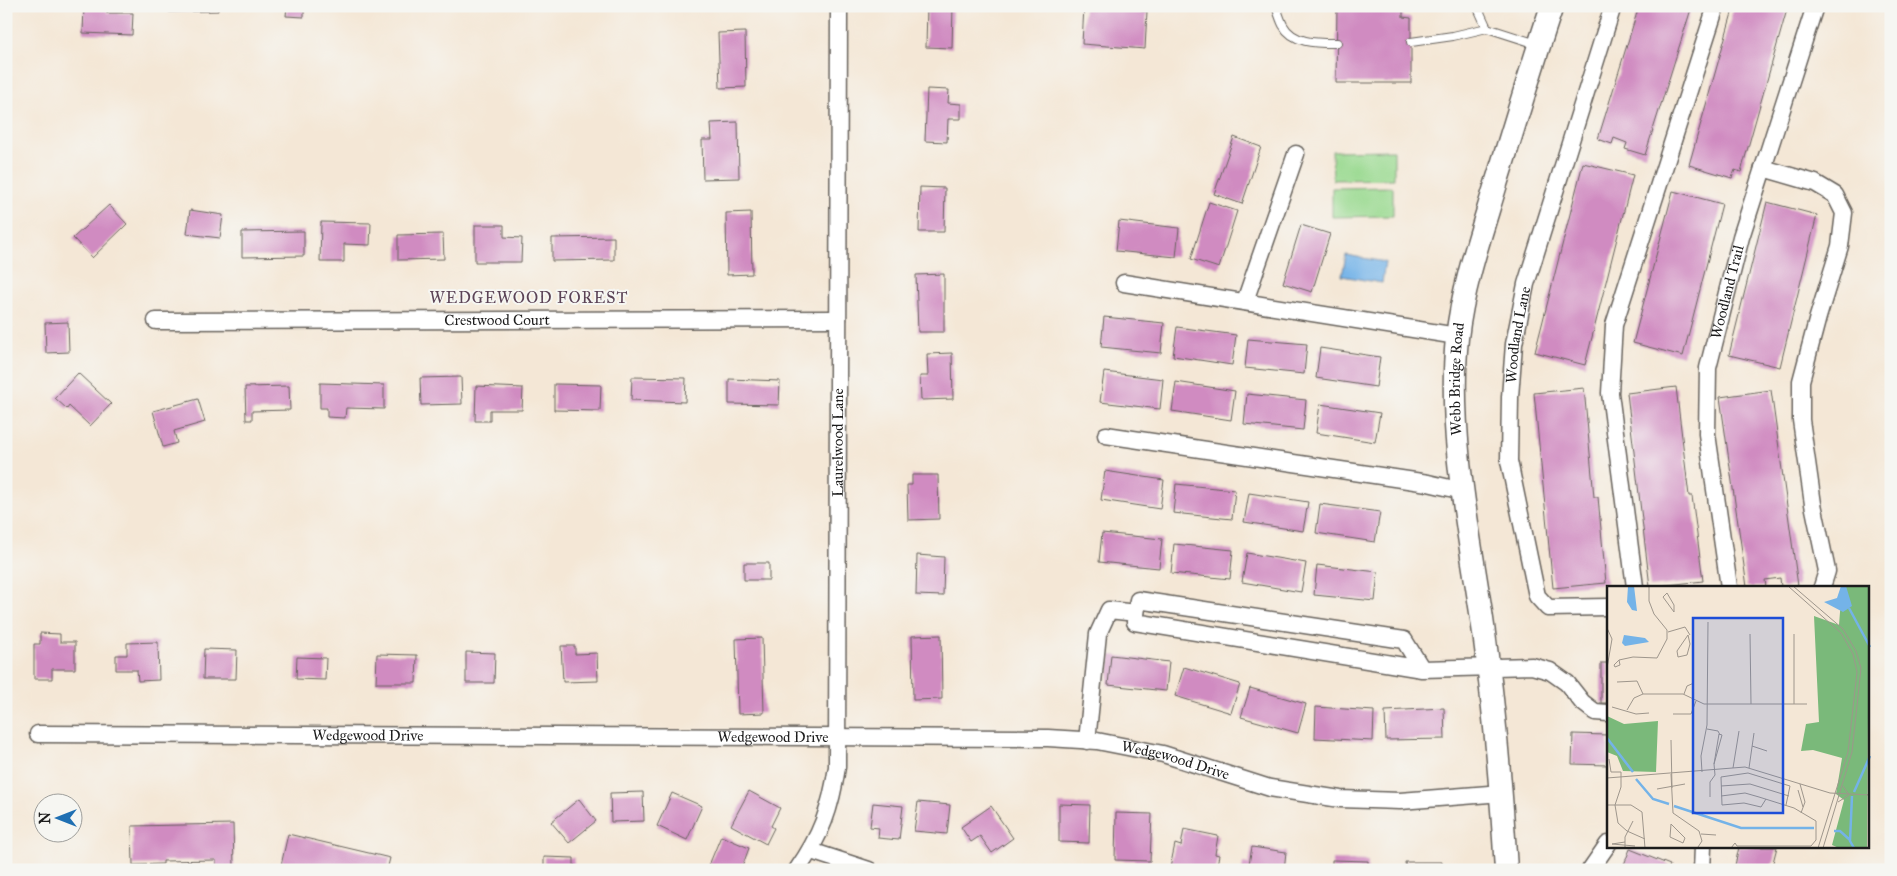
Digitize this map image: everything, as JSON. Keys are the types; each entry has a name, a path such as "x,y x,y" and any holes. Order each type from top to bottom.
{"street":[{"name":"Laurelwood Lane","path":"797,870 811,851 825,823 838,767 838,6"},
{"name":"Webb Bridge Road","path":"1506,870 1502,793 1489,668 1463,490 1454,409 1458,336 1473,258 1552,6"},
{"name":"Woodland Lane","path":"1607,607 1548,608 1537,596 1509,461 1510,397 1514,344 1526,284 1613,6"},
{"path":"1635,586 1610,394 1614,325 1716,6"},
{"name":"Woodland Trail","path":"1729,586 1707,434 1708,368 1741,237 1815,6"},
{"path":"1245,301 1296,154"},
{"path":"1763,168 1815,183 1835,195 1844,213 1840,246 1801,380 1801,420 1813,504 1827,571 1822,586"},
{"path":"1124,283 1458,336"},
{"name":"Crestwood Court","path":"156,321 838,319"},
{"path":"1106,435 1463,490"},
{"path":"1422,669 1404,640 1138,600 1135,622 1422,669 1532,666 1550,672 1567,683 1582,702 1595,712 1607,713"},
{"path":"1087,741 1098,634 1109,610 1136,613"},
{"name":"Wedgewood Drive","path":"38,734 1048,738 1087,741 1163,754 1270,788 1340,799 1400,800 1502,793"},
{"path":"1590,870 1607,845"},
{"path":"1702,870 1703,848"},
{"path":"811,851 869,870"}],"lane":[{"path":"1276,6 1283,26 1297,40 1337,43"},
{"path":"1477,6 1487,28"},
{"path":"1411,42 1454,36 1487,28 1539,44"}],"green space":[{"path":"1394,150 1394,179 1333,180 1332,151"},
{"path":"1393,187 1393,216 1332,217 1332,188"}],"water":[{"path":"1346,255 1385,262 1382,283 1342,276"}],"building":[{"path":"84,6 108,6 107,13 133,13 132,35 83,33"},
{"path":"169,6 218,6 218,11 169,12"},
{"path":"287,6 304,6 304,17 286,16"},
{"path":"927,6 953,6 952,48 926,47"},
{"path":"1084,6 1141,6 1141,11 1147,11 1145,49 1082,44"},
{"path":"1337,6 1403,6 1403,17 1411,18 1411,83 1336,83"},
{"path":"1639,6 1692,6 1645,155 1625,149 1627,143 1614,138 1612,144 1598,139"},
{"path":"1734,6 1788,6 1741,172 1735,170 1732,178 1689,165"},
{"path":"745,32 746,87 720,88 718,33"},
{"path":"927,89 949,90 948,103 961,104 961,119 948,119 947,142 925,141"},
{"path":"738,122 739,178 703,179 702,140 712,140 711,123"},
{"path":"1234,137 1261,147 1242,204 1214,194"},
{"path":"1583,163 1633,175 1585,365 1535,352"},
{"path":"920,187 945,188 944,232 919,232"},
{"path":"1673,191 1722,204 1683,356 1633,343"},
{"path":"1209,202 1237,211 1219,268 1191,259"},
{"path":"1767,202 1817,215 1780,367 1729,355"},
{"path":"109,205 127,224 92,258 73,238"},
{"path":"190,210 223,215 220,238 187,234"},
{"path":"751,212 752,274 727,275 726,213"},
{"path":"1119,221 1179,228 1176,257 1116,251"},
{"path":"321,222 371,223 370,245 344,244 344,262 320,262"},
{"path":"475,225 504,225 504,237 522,238 521,262 475,262"},
{"path":"1301,225 1330,234 1312,292 1283,283"},
{"path":"304,231 304,256 242,257 242,232"},
{"path":"443,234 444,259 398,260 398,235"},
{"path":"614,237 614,260 552,261 552,238"},
{"path":"944,274 944,332 918,332 916,275"},
{"path":"1104,317 1164,323 1161,353 1101,347"},
{"path":"68,322 69,352 46,353 45,323"},
{"path":"1177,327 1236,335 1232,365 1173,356"},
{"path":"1248,339 1307,344 1304,374 1245,368"},
{"path":"1320,348 1380,357 1376,387 1316,378"},
{"path":"952,353 953,399 921,400 920,376 928,376 927,354"},
{"path":"1104,372 1163,379 1160,409 1100,402"},
{"path":"78,373 111,404 90,426 69,406 67,409 55,398"},
{"path":"461,377 462,404 421,405 420,378"},
{"path":"632,377 686,378 685,402 631,400"},
{"path":"729,379 780,381 779,405 729,404"},
{"path":"1176,382 1235,391 1231,420 1172,411"},
{"path":"320,383 384,385 384,409 346,408 345,418 327,417 327,408 320,408"},
{"path":"554,384 601,385 600,411 554,410"},
{"path":"289,386 290,410 252,411 252,420 246,420 245,387"},
{"path":"476,386 523,388 522,410 490,410 490,421 475,421"},
{"path":"1676,387 1689,496 1692,496 1703,581 1650,586 1627,393"},
{"path":"1584,388 1594,497 1598,497 1606,583 1553,588 1534,393"},
{"path":"1771,390 1798,586 1781,586 1780,578 1765,580 1766,586 1747,586 1720,397"},
{"path":"1247,394 1306,400 1303,430 1244,424"},
{"path":"198,399 205,422 174,431 177,443 163,447 153,411"},
{"path":"1320,404 1380,413 1375,442 1316,433"},
{"path":"1105,471 1164,480 1160,509 1101,500"},
{"path":"912,475 938,475 939,519 908,520 907,485 912,485"},
{"path":"1176,484 1235,490 1232,519 1173,513"},
{"path":"1249,493 1308,502 1303,531 1244,522"},
{"path":"1320,504 1380,512 1375,542 1316,533"},
{"path":"1102,533 1162,539 1159,568 1099,562"},
{"path":"1174,544 1233,550 1230,579 1171,573"},
{"path":"1247,553 1306,563 1301,592 1242,582"},
{"path":"917,555 944,557 943,596 916,595"},
{"path":"744,563 769,563 769,580 744,580"},
{"path":"1317,565 1378,572 1375,601 1314,595"},
{"path":"40,633 60,634 60,642 75,642 75,669 52,669 52,679 34,679 34,644 40,644"},
{"path":"941,635 942,699 913,700 912,636"},
{"path":"762,638 764,713 738,714 736,639"},
{"path":"158,642 159,680 138,681 137,670 116,670 116,655 127,655 127,643"},
{"path":"561,646 575,646 575,654 597,653 598,681 563,682"},
{"path":"204,649 237,650 236,679 203,679"},
{"path":"466,652 495,653 494,683 466,683"},
{"path":"377,654 417,655 416,683 376,683"},
{"path":"1111,655 1169,662 1166,691 1108,685"},
{"path":"297,657 326,658 325,680 296,679"},
{"path":"1601,663 1607,663 1607,703 1601,703"},
{"path":"1184,667 1240,684 1231,713 1175,696"},
{"path":"1250,688 1306,704 1298,733 1241,717"},
{"path":"1316,707 1374,711 1373,741 1315,738"},
{"path":"1444,708 1445,739 1386,740 1385,711"},
{"path":"1573,734 1607,735 1607,765 1572,764"},
{"path":"749,791 780,808 771,826 774,828 766,844 731,825"},
{"path":"643,792 644,821 611,822 610,793"},
{"path":"672,793 702,806 687,840 657,826"},
{"path":"579,799 596,821 569,843 551,822"},
{"path":"918,802 950,805 947,834 914,831"},
{"path":"873,803 903,806 899,840 878,838 879,828 870,827"},
{"path":"1059,804 1090,805 1089,843 1059,842"},
{"path":"991,806 1013,838 992,853 980,836 971,842 961,827"},
{"path":"1116,813 1152,814 1150,861 1115,860"},
{"path":"233,824 234,867 216,867 216,860 163,861 163,864 133,865 132,826"},
{"path":"1184,829 1218,836 1215,854 1219,855 1216,870 1170,868 1175,844 1181,846"},
{"path":"288,834 390,858 387,870 280,870"},
{"path":"721,836 749,848 741,870 707,870"},
{"path":"1252,847 1286,852 1284,870 1242,870 1243,863 1249,864"},
{"path":"1739,848 1777,848 1771,870 1734,870"},
{"path":"1630,849 1670,865 1668,870 1622,870"},
{"path":"544,857 574,858 574,870 544,870"},
{"path":"1332,860 1368,861 1368,870 1332,870"},
{"path":"1405,862 1442,862 1442,870 1406,870"},
{"path":"1019,867 1019,870 985,870 985,868"}],"district":[{"name":"WEDGEWOOD FOREST","path":"529,297"}]}
